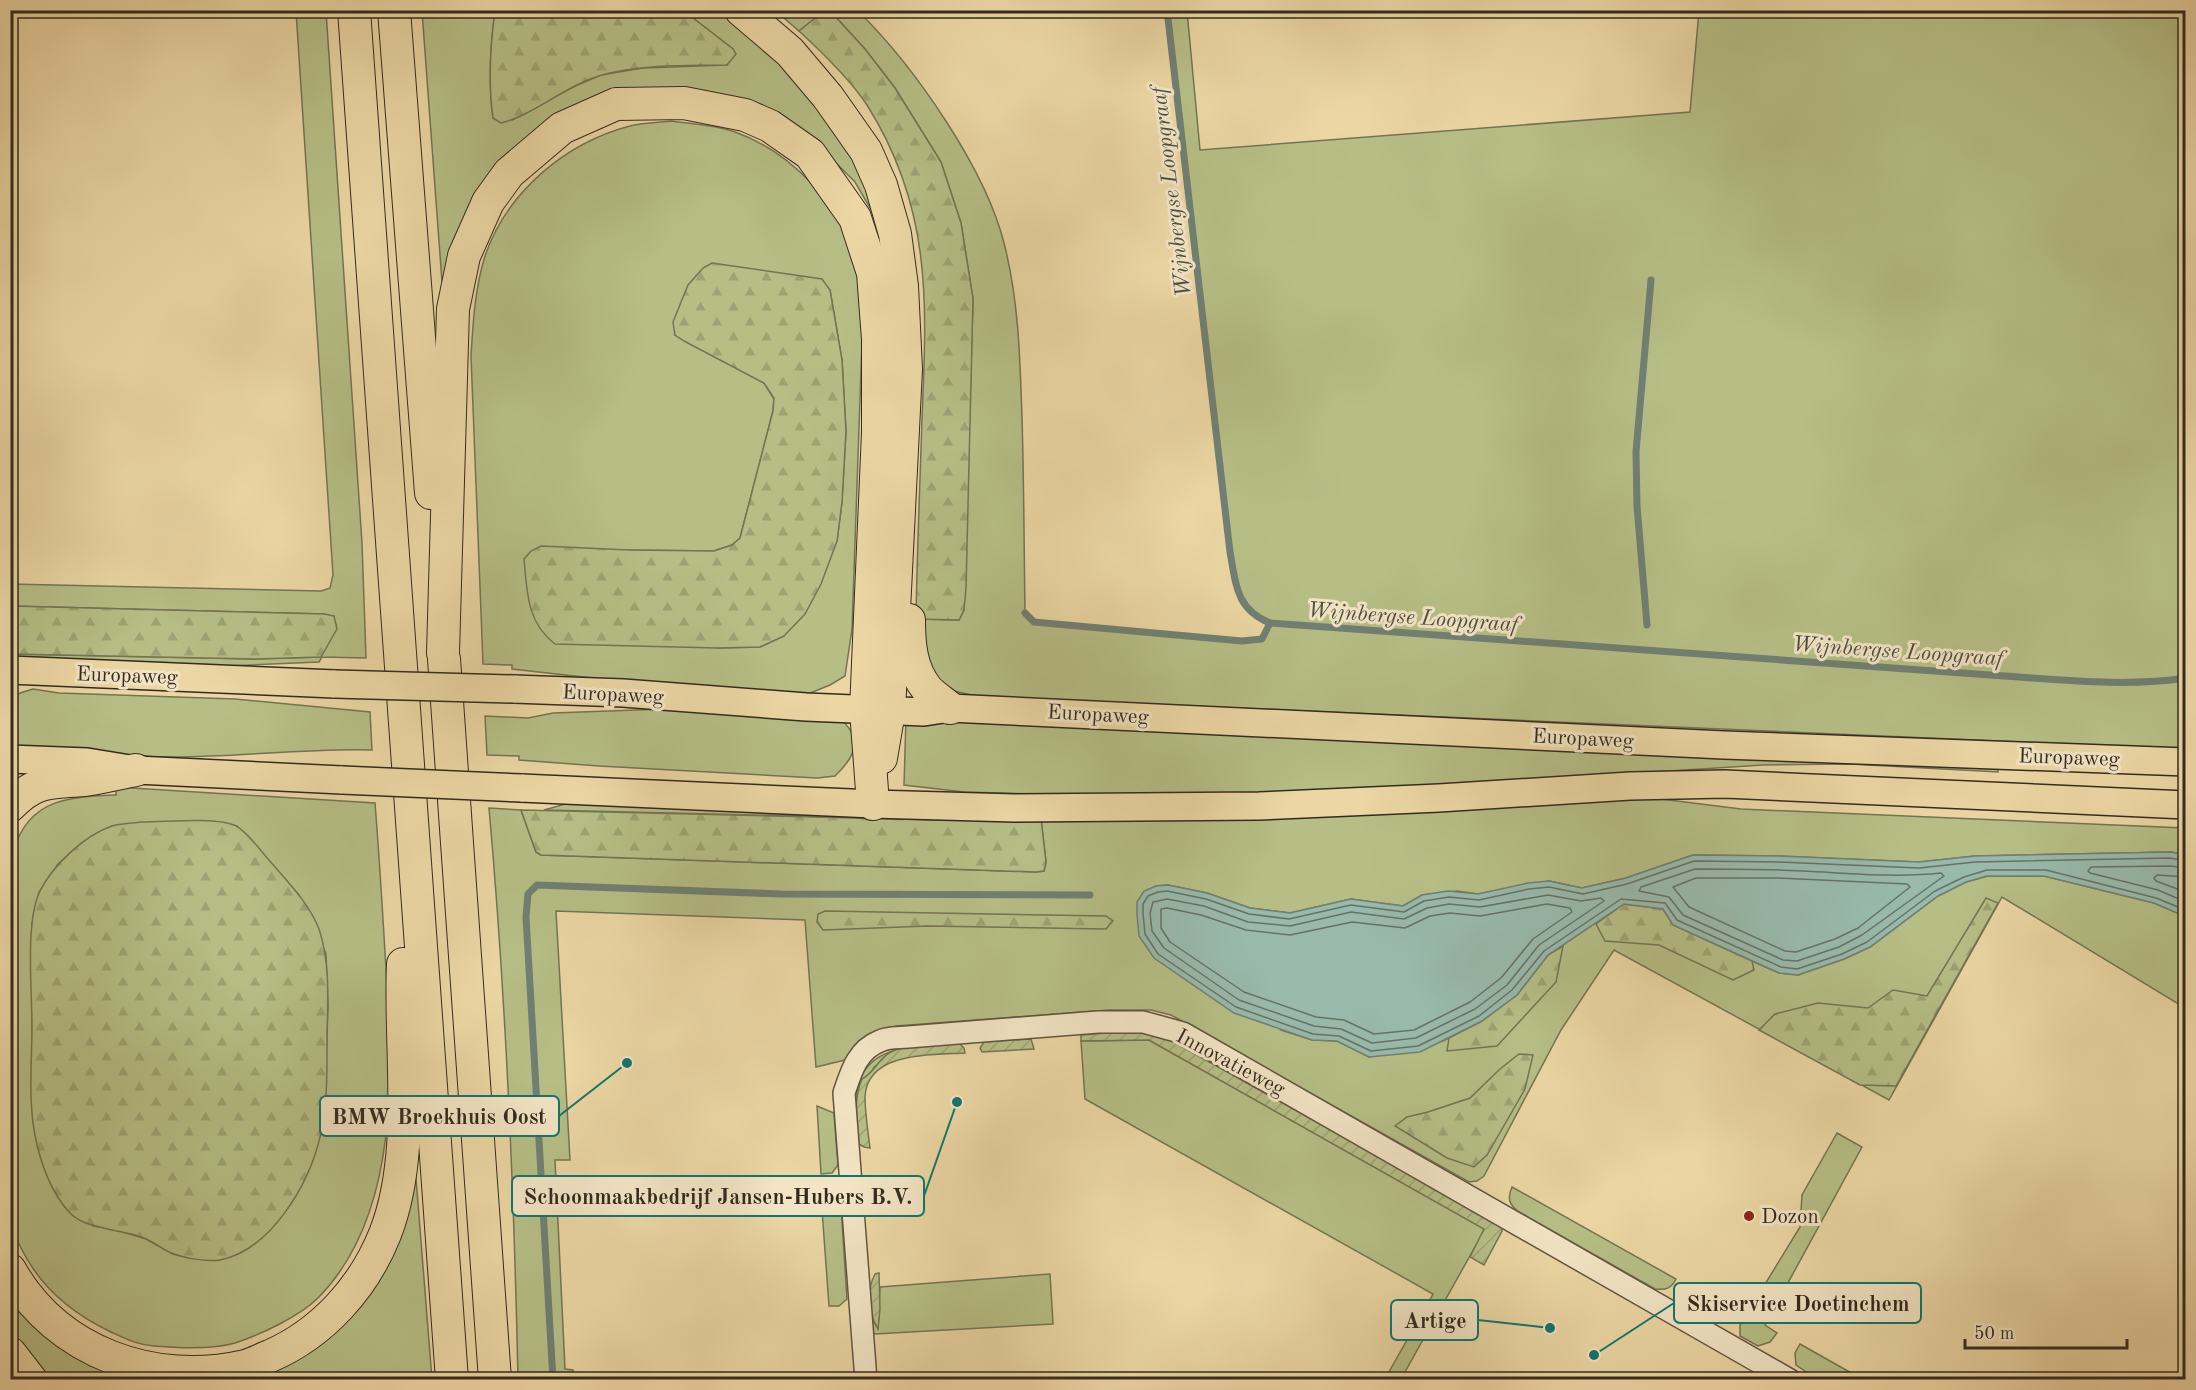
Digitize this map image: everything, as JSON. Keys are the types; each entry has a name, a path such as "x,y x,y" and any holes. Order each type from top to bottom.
{"highway":[{"path":"354,10 452,1380"},
{"path":"394,10 495,1380"},
{"path":"741,10 790,52 828,97 866,151 880,185 895,234 902,286 906,369 897,543 877,710"},
{"path":"443,653 453,309 464,256 488,202 509,173 562,128 616,104 684,103 745,116 770,126 810,154 855,218 873,273 878,339 877,710 873,804"},
{"path":"897,543 909,584 910,651 928,690 950,708"},
{"path":"10,806 38,785 54,781 85,780 136,770"},
{"path":"10,1270 21,1290 45,1314 79,1342 119,1361 158,1371 204,1371 246,1366 295,1343 320,1325 350,1296 372,1264 386,1233 395,1202 402,1155 403,966 412,831"},
{"path":"10,1353 31,1380"}],"main road":[{"name":"Europaweg","path":"10,670 335,684 623,693 806,707 924,712 950,708 1736,746 2186,762"},
{"name":"Europaweg","path":"10,759 87,762 136,770 873,804 1014,808 1259,806 1630,786 1708,784 2186,805"}],"street":[{"name":"Innovatieweg","path":"866,1380 844,1094 852,1068 864,1051 880,1040 908,1037 1098,1023 1143,1022 1183,1033 1790,1380"}],"green space":[{"path":"296,11 326,11 362,543 366,658 322,657 319,662 228,666 141,666 11,659 11,654 255,659 321,657 324,614 11,606 10,584 321,591 330,588 333,575"},
{"path":"422,11 495,11 490,64 493,118 512,120 573,87 601,75 643,68 727,65 733,49 684,11 730,11 754,31 855,150 884,232 855,182 821,148 707,94 530,139 444,309"},
{"path":"495,11 684,11 733,49 736,54 727,65 648,67 602,75 576,86 526,114 501,123 493,118 490,91"},
{"path":"776,11 824,11 799,31"},
{"path":"824,11 858,11 902,60 946,121 982,185 996,217 1010,268 1018,332 1023,442 1025,613 1034,622 1242,641 1262,639 1270,624 1259,618 1244,603 1237,585 1230,552 1167,11 1187,11 1200,150 1690,112 1699,11 2185,11 2185,749 980,697 954,691 933,674 916,619 959,620 964,610 973,299 961,223 941,162 895,88 865,49 832,13"},
{"path":"824,11 832,13 865,49 895,88 941,162 961,223 973,299 966,588 964,610 959,620 916,619 925,335 921,257 914,219 904,181 888,143 867,105 844,76 799,31"},
{"path":"671,121 735,132 775,152 811,183 827,202 840,221 857,263 863,313 852,629 845,676 803,696 664,686 512,669 512,665 483,664 471,356 477,293 485,256 495,233 523,191 561,158 583,144 606,134 645,123","holes":["830,290 842,360 846,431 842,502 837,541 784,636 760,647 717,648 629,550 714,551 732,545 740,538 773,411 774,399 764,383 675,335"]},
{"path":"712,263 822,279 830,290 842,360 846,431 842,502 837,541 821,584 805,614 784,636 760,647 555,644 539,626 530,606 524,559 531,551 541,546 714,551 732,545 740,538 773,411 774,398 764,383 675,335 673,322 688,285 703,268"},
{"path":"11,606 324,614 334,616 337,629 321,657 255,659 11,654"},
{"path":"33,689 59,693 235,699 370,712 372,750 175,757 19,749 11,740 11,701 20,693"},
{"path":"692,708 838,717 851,732 854,747 848,761 835,776 817,778 599,766 519,760 519,756 487,755 485,716 528,718 553,713"},
{"path":"906,718 1998,766 1998,772 1850,764 1763,765 1339,792 1103,796 964,792 904,785"},
{"path":"116,787 375,803 389,1041 386,1134 378,1180 365,1223 346,1263 318,1298 301,1312 268,1330 245,1340 216,1347 174,1347 137,1343 84,1317 59,1298 38,1275 19,1245 11,1218 11,865 13,853 21,832 30,819 41,810 54,804 83,797 116,795","holes":["112,826 237,826 299,895 326,954 328,1006 325,1095 320,1136 310,1167 270,1230 249,1248 173,1254 146,1239 114,1229 93,1226 35,1134 32,1093 32,924 39,892 58,864 83,842"]},
{"path":"1653,798 1741,809 2185,828 2185,855 2171,852 1975,856 1919,862 1693,855 1626,878 1582,888 1549,881 1478,894 1457,891 1422,895 1403,906 1351,899 1290,913 1250,908 1207,893 1168,885 1156,886 1144,892 1281,1030 1312,1040 1337,1041 1369,1057 1443,1041 1482,1021 1517,995 1548,955 1624,904 1779,973 1798,975 1870,947 1938,896 1966,882 1988,876 2044,876 2154,903 2177,913 2185,912 2185,1008 2002,897 1889,1100 1614,950 1561,1030 1484,1176 1477,1181 1469,1182 1171,1015 1151,1010 1109,1010 896,1026 879,1031 845,1060 816,1067 805,920 556,911 570,1160 555,1160 565,1369 573,1370 574,1379 518,1379 508,1094 489,808 521,810 536,852 541,855 1036,872 1044,871 1046,862 1041,819 1409,813"},
{"path":"569,803 843,814 843,817 544,810"},
{"path":"521,810 938,820 1041,819 1046,862 1044,871 1036,872 541,855 536,852"},
{"path":"214,821 238,827 253,841 304,901 315,919 323,942 328,994 326,1085 323,1124 315,1155 297,1194 271,1229 256,1243 238,1254 220,1260 202,1260 176,1255 144,1238 95,1226 77,1219 63,1205 52,1187 43,1166 35,1135 31,1094 30,956 35,904 46,881 61,861 91,836 112,826 143,822"},
{"path":"1986,898 1998,903 1896,1086 1860,1085 1759,1030 1775,1014 1818,1003 1868,1008 1893,990 1927,996"},
{"path":"1624,904 1663,909 1673,925 1752,961 1754,970 1733,980 1659,945 1605,941 1596,924"},
{"path":"825,911 1106,916 1113,921 1106,929 928,926 823,930 817,922 818,914"},
{"path":"1563,946 1556,982 1497,1046 1447,1051 1449,1038 1482,1021 1517,995 1548,955"},
{"path":"1149,1031 1161,1035 1501,1225 1502,1231 1484,1265 1470,1257 1484,1229 1149,1040 1081,1041 1081,1035"},
{"path":"1031,1039 1034,1049 982,1052 980,1048 984,1042"},
{"path":"1149,1040 1485,1229 1401,1379 1385,1379 1433,1294 1085,1099 1081,1041"},
{"path":"960,1044 965,1053 904,1058 889,1063 877,1071 869,1082 865,1097 870,1148 859,1144 857,1094 862,1079 882,1059 889,1053 905,1047"},
{"path":"908,1047 874,1067 871,1075 858,1090 856,1106 857,1093 859,1082 869,1065 885,1054"},
{"path":"1519,1054 1533,1055 1525,1089 1487,1155 1474,1167 1447,1158 1395,1126 1407,1117 1470,1098"},
{"path":"817,1106 834,1113 838,1165 832,1173 821,1174"},
{"path":"1837,1133 1862,1147 1765,1325 1777,1333 1770,1342 1758,1346 1740,1336 1740,1325 1800,1227 1802,1195"},
{"path":"415,1166 432,1379 191,1380 330,1330"},
{"path":"1512,1187 1676,1279 1668,1288 1655,1289 1519,1212 1510,1201"},
{"path":"821,1196 834,1196 841,1205 847,1299 839,1306 829,1306"},
{"path":"879,1273 878,1329 870,1309 869,1295 875,1274"},
{"path":"1050,1274 1053,1324 875,1334 872,1331 871,1318 878,1328 880,1287"},
{"path":"10,1292 187,1379 49,1379 11,1332"},
{"path":"1800,1344 1862,1379 1817,1379 1796,1365 1795,1353"}],"water":[{"path":"2171,852 2185,855 2185,912 2177,913 2154,903 2044,876 1987,876 1966,882 1938,896 1870,947 1798,975 1779,973 1673,925 1663,909 1624,904 1548,955 1517,995 1482,1021 1420,1052 1369,1057 1337,1041 1312,1040 1234,1013 1154,958 1139,936 1137,914 1137,902 1144,891 1156,886 1168,885 1207,893 1250,908 1290,913 1351,899 1403,906 1422,895 1448,891 1478,894 1528,883 1549,881 1582,888 1626,878 1693,855 1919,862 1975,856"}],"waterway":[{"name":"Wijnbergse Loopgraaf","path":"1167,10 1230,552 1240,595 1250,611 1259,617 1270,623 2073,681 2141,682 2186,678"},
{"path":"1647,625 1637,506 1636,452 1651,280"},
{"path":"1025,613 1034,622 1242,641 1262,639 1270,623"},
{"path":"553,1380 526,917 528,894 537,885 781,894 1090,895"}],"place":[{"name":"BMW Broekhuis Oost","path":"627,1063"},
{"name":"Schoonmaakbedrijf Jansen-Hubers B.V.","path":"957,1102"},
{"name":"Dozon","path":"1749,1216"},
{"name":"Artige","path":"1550,1328"},
{"name":"Skiservice Doetinchem","path":"1594,1355"}]}
